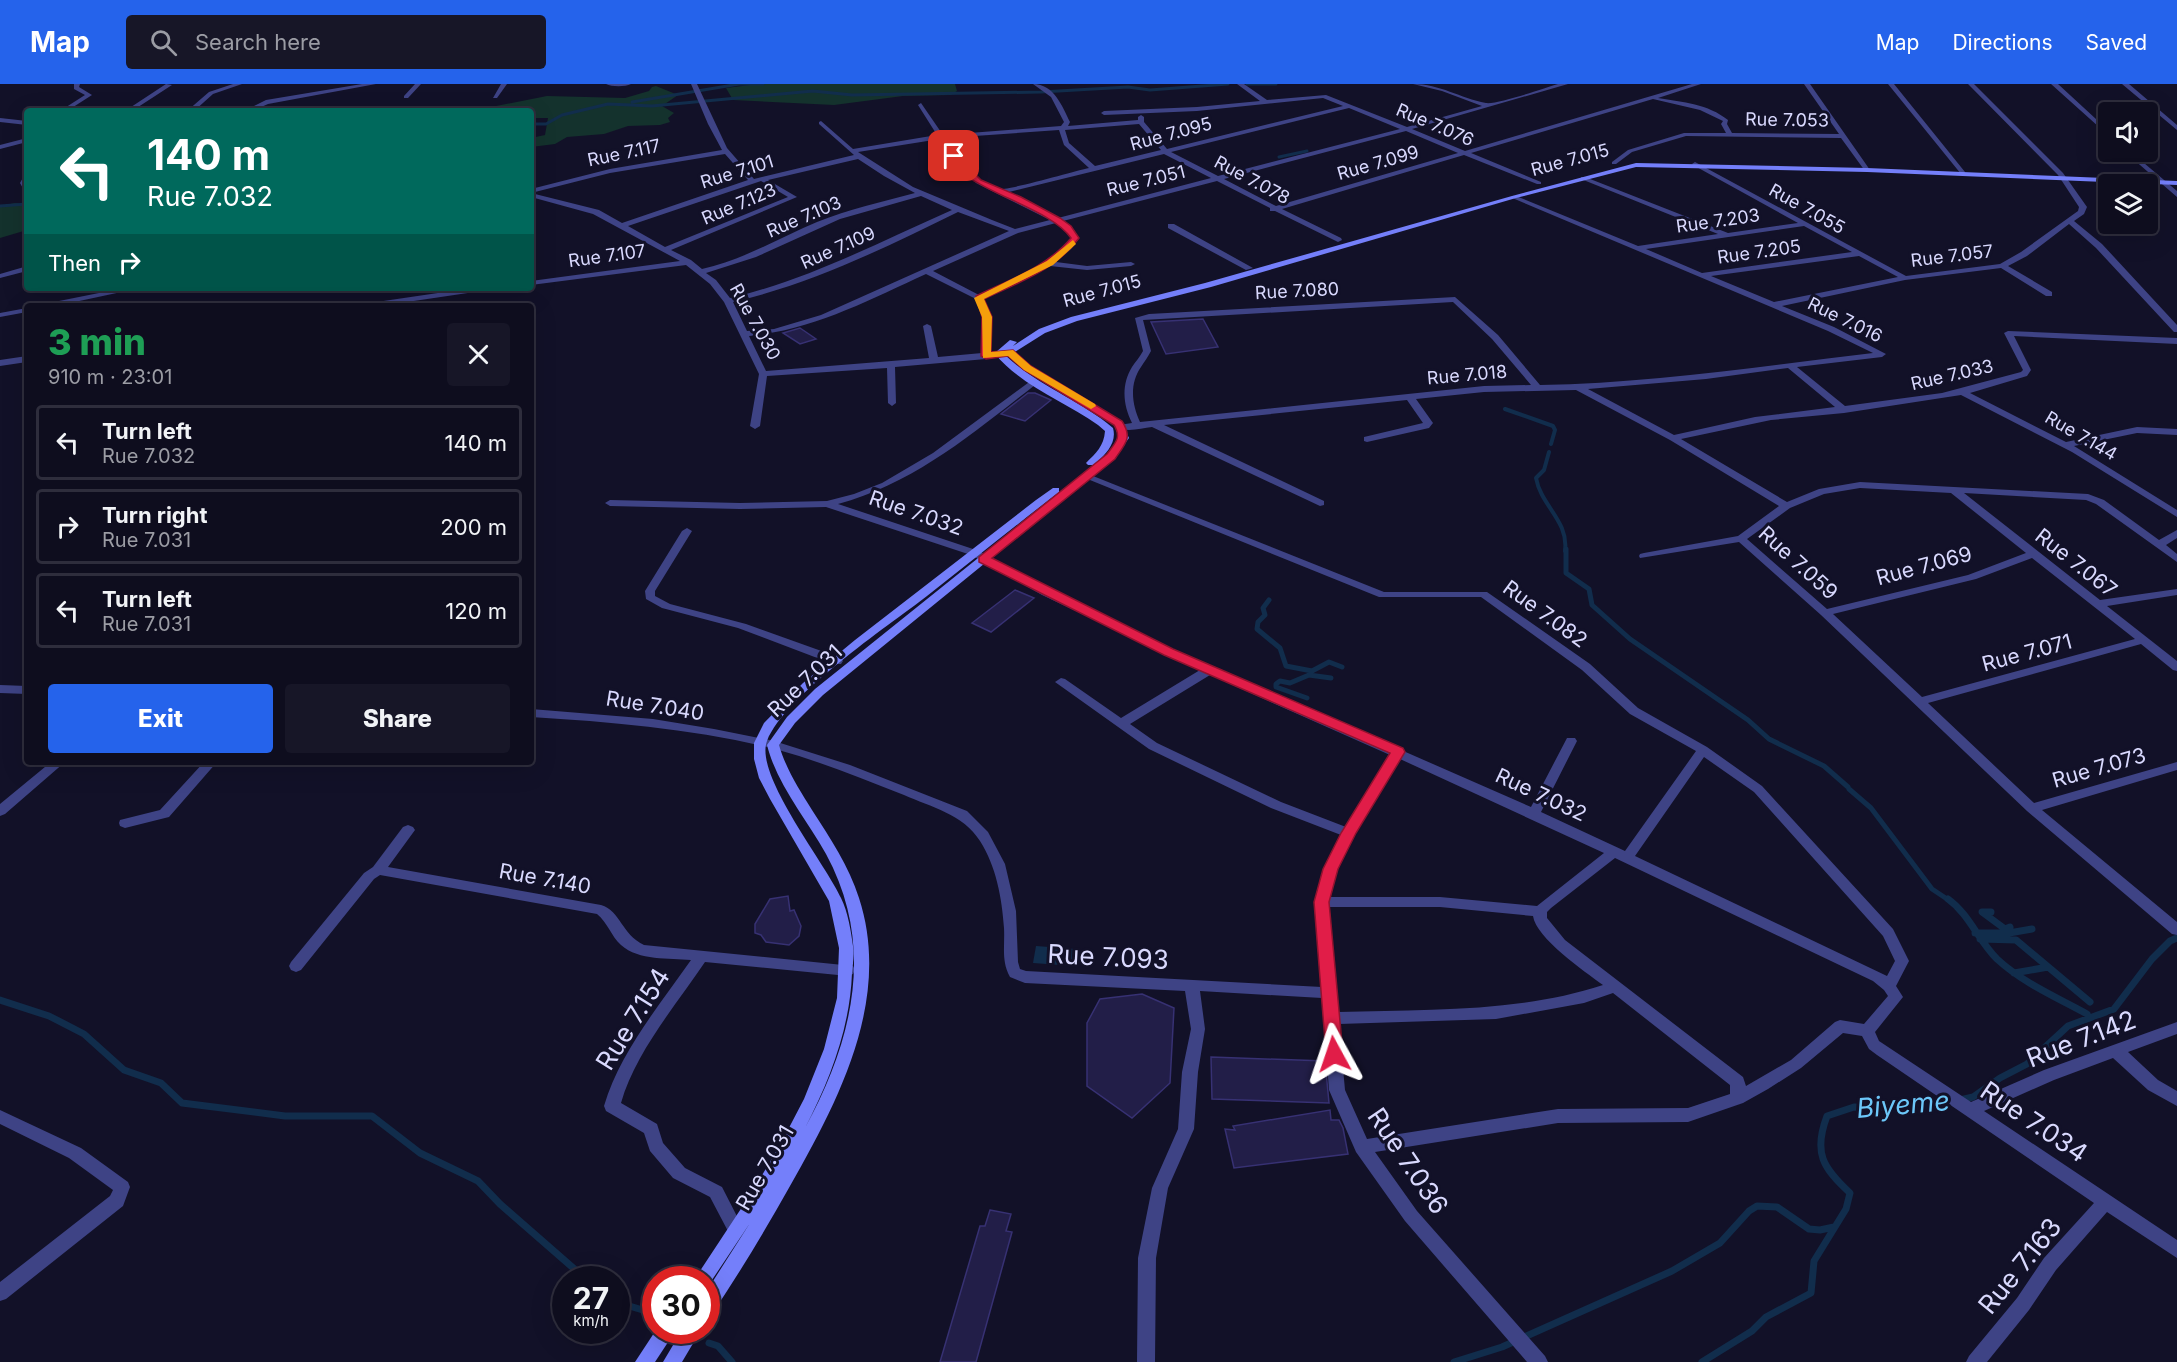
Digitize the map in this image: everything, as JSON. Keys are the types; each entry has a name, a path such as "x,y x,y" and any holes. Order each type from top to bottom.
{"main road":[{"name":"Rue 7.015","path":"998,354 1025,334 1061,317 1249,268 1338,240 1614,163 1674,159 2177,182"},
{"name":"Rue 7.015","path":"998,354 1042,331 1074,319 1208,285 1514,197 1636,165 1867,168"},
{"name":"Rue 7.031","path":"766,744 819,692 1098,457 1110,438 1110,430 1098,420 1032,383 998,354"},
{"path":"998,354 1028,368 1122,427"},
{"name":"Rue 7.031","path":"712,1266 736,1230 806,1113 841,1015 848,970 844,930 836,900 762,770 766,744 782,710 837,661 1111,456 1124,438 1122,427"},
{"name":"Rue 7.031","path":"720,1287 820,1120 852,1034 861,984 862,942 856,909 817,827 766,744"},
{"path":"644,1362 657,1344"}],"street":[{"path":"68,108 89,95 76,87 77,84"},
{"path":"194,108 211,93 239,84"},
{"path":"253,108 266,102 370,84"},
{"path":"406,97 418,84"},
{"path":"495,97 504,84"},
{"path":"609,84 628,84"},
{"name":"Rue 7.123","path":"694,84 725,152 735,166 753,181"},
{"path":"1036,84 1054,96 1067,122 1062,129"},
{"path":"1239,84 1266,102"},
{"path":"1416,84 1444,90 1488,106"},
{"name":"Rue 7.051","path":"744,334 775,331 824,317 1015,231 1407,129 1565,84"},
{"name":"Rue 7.099","path":"1273,209 1654,99 1698,84"},
{"path":"1807,84 1867,168"},
{"path":"1891,84 1963,172"},
{"path":"1971,84 2061,176 2082,207 2081,212 2068,220 2099,246 2177,330"},
{"path":"2054,84 2098,124"},
{"path":"2125,84 2177,128"},
{"path":"133,108 169,85"},
{"name":"Rue 7.076","path":"1104,112 1145,113 1319,95 1539,183"},
{"name":"Rue 7.053","path":"1654,99 1697,108 1720,117 1726,121 1724,124 1730,134"},
{"path":"921,105 939,137 966,171 978,182 1018,199 1057,220 1068,228 1075,238 1061,255 1049,264 979,298"},
{"name":"Rue 7.095","path":"999,192 1350,106"},
{"path":"852,151 939,137 1141,122 1145,113"},
{"path":"0,120 24,123"},
{"name":"Rue 7.078","path":"1141,122 1158,146 1166,152 1273,209 1338,240"},
{"path":"821,123 852,151 922,193 956,211 1015,231"},
{"path":"1062,129 1066,144 1094,170"},
{"name":"Rue 7.053","path":"1614,163 1624,154 1674,137 1730,134 1843,136"},
{"path":"0,147 24,141"},
{"name":"Rue 7.117","path":"534,192 619,169 725,152"},
{"name":"Rue 7.101","path":"625,225 753,181 861,156"},
{"path":"2140,162 2177,195"},
{"name":"Rue 7.055","path":"1695,164 1857,254 1905,278"},
{"path":"1583,178 1727,235"},
{"name":"Rue 7.123","path":"664,250 793,197 762,179"},
{"name":"Rue 7.103","path":"700,272 722,268 750,257 837,217 922,193"},
{"name":"Rue 7.030","path":"534,194 596,212 625,225 664,250 688,262 712,282 728,301 763,374 891,365 998,354"},
{"name":"Rue 7.016","path":"1514,197 1773,305 1882,354 1658,381 1578,387"},
{"name":"Rue 7.109","path":"728,301 766,293 795,283 956,211"},
{"name":"Rue 7.057","path":"1773,305 1905,278 2002,266 2024,254 2068,220"},
{"name":"Rue 7.203","path":"1637,248 1804,224"},
{"path":"1171,226 1249,268"},
{"name":"Rue 7.205","path":"1701,275 1857,254"},
{"name":"Rue 7.107","path":"534,283 688,262"},
{"path":"1049,264 1087,268 1131,264"},
{"path":"2002,266 2049,294"},
{"path":"0,276 24,270"},
{"path":"927,271 979,298 998,354"},
{"path":"59,303 121,291"},
{"path":"384,303 467,291"},
{"name":"Rue 7.080","path":"1138,427 1128,408 1128,397 1134,370 1147,351 1139,318 1149,316 1455,299 1495,337 1536,387"},
{"path":"0,315 24,311"},
{"path":"927,326 934,361"},
{"name":"Rue 7.033","path":"1673,438 1756,420 1964,393 2024,374 2027,370 2008,333 2177,341"},
{"path":"0,363 24,359"},
{"path":"891,365 892,403"},
{"path":"1790,366 1844,410"},
{"path":"755,426 763,374"},
{"path":"827,504 866,494 921,466 1032,383"},
{"name":"Rue 7.018","path":"1122,427 1410,397 1536,387 1578,387 1673,438 1786,506"},
{"name":"Rue 7.144","path":"1964,393 2065,445 2177,514"},
{"path":"1367,439 1426,426 1428,423 1410,397"},
{"path":"1155,424 1320,503"},
{"path":"2065,445 2137,430 2177,432"},
{"name":"Rue 7.082","path":"1085,476 1383,595 1483,594 1586,667 1634,711 1702,750 1758,789 1888,933 1902,961 1889,986"},
{"name":"Rue 7.059","path":"2177,559 2100,502 2088,497 1952,489 1860,485 1822,491 1786,506 1741,539 1825,613 2032,808 2177,930"},
{"name":"Rue 7.067","path":"1952,489 2177,667"},
{"name":"Rue 7.032","path":"610,503 740,506 827,504 979,556 1047,593 1209,670 1398,752 1621,854 1878,977 1889,986"},
{"path":"687,531 650,591 650,597 666,606 742,626 837,661"},
{"path":"2159,545 2177,533"},
{"path":"1644,556 1741,539"},
{"name":"Rue 7.069","path":"1825,613 1972,577 2033,554"},
{"path":"2097,604 2177,592"},
{"name":"Rue 7.071","path":"1919,702 2144,640"},
{"path":"1121,724 1209,670"},
{"path":"1061,682 1153,746 1276,805 1349,833"},
{"path":"0,689 24,687"},
{"name":"Rue 7.040","path":"534,713 632,719 766,744"},
{"path":"1534,814 1571,741"},
{"name":"Rue 7.093","path":"766,744 941,806 975,822 983,832 1003,878 1012,927 1011,956 1015,972 1025,977 1189,985 1193,991 1198,1029 1190,1072 1186,1129 1160,1188 1148,1258 1146,1362"},
{"path":"1702,750 1621,854 1546,904 1540,911 1540,920 1560,944 1738,1082 1738,1098"},
{"name":"Rue 7.036","path":"1398,752 1349,833 1331,869 1322,902 1338,1090 1362,1147 1411,1216 1536,1358"},
{"path":"0,811 55,765"},
{"path":"125,823 164,814 209,765"},
{"name":"Rue 7.073","path":"2032,808 2177,766"},
{"path":"296,966 369,876 378,870 408,830"},
{"name":"Rue 7.140","path":"378,870 602,910 610,916 625,944 642,950 848,970"},
{"path":"1322,902 1440,902 1540,911"},
{"name":"Rue 7.154","path":"701,957 625,1072 614,1095 612,1106 651,1129 656,1146 679,1173 716,1192 736,1230"},
{"path":"1189,985 1329,993"},
{"path":"1362,1147 1558,1116 1688,1115 1738,1098 1796,1064 1840,1026 1867,1031 1896,997 1889,986"},
{"path":"1331,1018 1496,1013 1584,997 1614,987"},
{"name":"Rue 7.142","path":"1970,1110 2049,1076 2177,1028"},
{"name":"Rue 7.034","path":"1867,1031 1874,1045 1882,1051 2177,1250"},
{"path":"2116,1051 2153,1085 2177,1099"},
{"path":"0,1118 75,1154 122,1187 117,1201 0,1293"},
{"name":"Rue 7.163","path":"1975,1362 2023,1304 2050,1264 2105,1202"}],"green space":[{"path":"758,84 955,84 957,91 951,95 903,96 834,105 733,100 726,88"},
{"path":"656,86 678,95 662,106 674,113 668,118 670,122 660,125 628,126 604,134 567,137 555,144 534,147 534,137 545,135 548,118 534,118 534,108 495,108 547,96 625,98 649,91"},
{"path":"24,204 24,231 0,238 0,206"}],"water":[{"path":"1036,946 1076,949 1074,966 1033,963"}],"building":[{"path":"1203,319 1218,347 1166,354 1151,322"},
{"path":"800,328 816,339 800,344 783,333"},
{"path":"1028,393 1035,393 1051,400 1025,421 1001,414"},
{"path":"1015,590 1034,598 991,632 972,623"},
{"path":"788,896 790,911 794,910 801,926 799,936 789,945 766,942 761,935 755,933 755,924 770,899"},
{"path":"1142,994 1174,1008 1170,1083 1132,1118 1087,1086 1087,1023 1100,999"},
{"path":"1211,1057 1325,1061 1329,1103 1212,1099"},
{"path":"1330,1110 1331,1120 1339,1120 1343,1128 1348,1154 1234,1168 1225,1129 1235,1130 1233,1126"},
{"path":"990,1210 1011,1214 1006,1231 1012,1232 976,1362 940,1362 980,1226 985,1226"}],"waterway":[{"path":"632,102 739,84 763,84"},
{"path":"534,124 546,124 562,115 608,104 652,106 813,91 852,95 1041,92 1128,87 1150,90 1228,84"},
{"path":"1247,84 1276,84"},
{"path":"1279,157 1307,151"},
{"path":"0,206 24,204"},
{"path":"1505,409 1553,426 1555,430 1551,444"},
{"path":"1549,452 1544,470 1536,478 1543,497 1563,531 1565,551"},
{"path":"1566,549 1566,573 1589,589 1592,605 1630,639 1748,720 1769,739 1824,766 1848,787"},
{"path":"1269,600 1263,608 1265,615 1258,622 1257,629 1280,648 1286,666 1312,671 1329,662 1342,667"},
{"path":"1307,698 1276,687 1276,684 1280,681 1290,683 1309,675 1331,678"},
{"path":"1849,789 1871,808 1932,889 1950,901"},
{"path":"1948,899 1962,912 1977,933"},
{"path":"1991,912 1982,912 2005,929 2010,927"},
{"path":"1977,933 2009,933 2032,929"},
{"path":"1977,933 1981,939"},
{"name":"Biyeme","path":"1960,1100 1973,1097 2000,1078 2027,1064 2068,1026 2114,1009 2152,959 2170,941 2177,938"},
{"path":"1981,939 2016,940 2090,1002"},
{"path":"1981,939 1990,952 2015,973"},
{"path":"2015,973 2048,967"},
{"path":"2015,973 2087,1014"},
{"path":"0,1000 49,1016 84,1034 124,1070 161,1083 182,1103 285,1116 372,1116 420,1153 478,1181 500,1204 571,1266"},
{"name":"Biyeme","path":"1702,1362 1752,1331 1766,1317 1811,1293 1814,1261 1846,1209 1850,1193 1833,1176 1823,1159 1821,1140 1827,1116 1854,1107 1910,1108 1951,1102"},
{"path":"1454,1362 1502,1347 1672,1271 1720,1243 1749,1211 1757,1206 1777,1207 1809,1229 1820,1230 1834,1227"},
{"path":"630,1306 642,1310"},
{"path":"712,1344 718,1346 732,1362"}],"slow traffic":[{"path":"1073,243 1050,263 979,298 984,304 987,317 986,356 1010,352 1028,368 1091,406"}],"route":[{"path":"954,156 978,182 1018,199 1057,220 1068,228 1075,238 1061,255 1050,263 979,298 984,304 987,317 986,356 1010,352 1028,368 1118,423 1124,433 1124,438 1111,456 984,559 1047,593 1169,652 1398,752 1349,833 1325,885 1321,911 1334,1054"}]}
